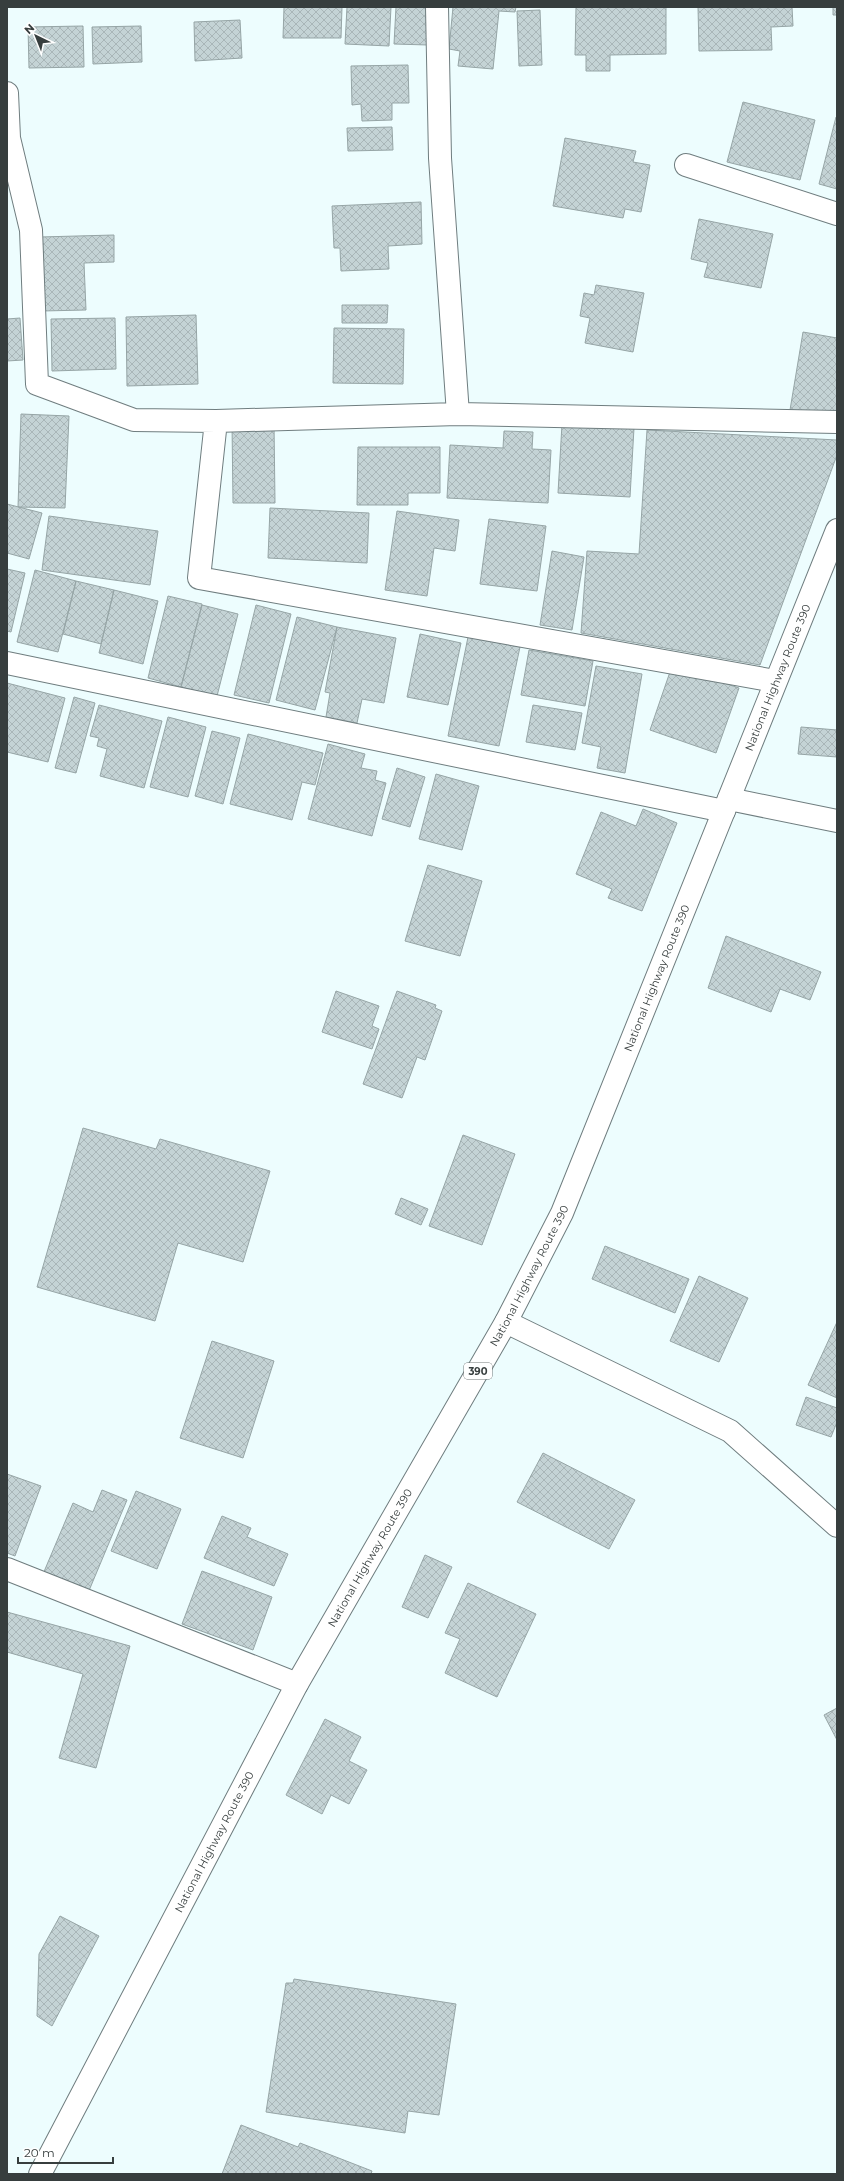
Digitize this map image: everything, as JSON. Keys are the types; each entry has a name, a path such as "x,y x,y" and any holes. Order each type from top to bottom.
{"main road":[{"path":"437,7 440,158 458,414"},
{"path":"7,93 9,138 31,230 37,384 134,420 216,421 458,414 837,422"},
{"path":"686,164 837,214"},
{"path":"216,421 199,578 775,681"},
{"name":"National Highway Route 390","path":"40,2174 297,1684 506,1322 562,1213 837,530"},
{"path":"7,663 726,805 837,821"},
{"path":"506,1322 730,1431 837,1526"},
{"path":"7,1570 297,1684"}],"building":[{"path":"284,7 342,7 341,38 283,38"},
{"path":"347,7 391,7 389,46 345,44"},
{"path":"396,7 429,7 428,45 394,44"},
{"path":"453,7 516,7 515,12 499,11 493,69 458,66 460,51 449,49"},
{"path":"576,7 666,7 666,54 610,55 610,71 586,71 586,55 575,55"},
{"path":"698,7 792,7 793,26 771,27 772,50 699,51"},
{"path":"833,7 837,7 837,15 833,15"},
{"path":"540,10 542,65 519,66 517,11"},
{"path":"240,20 242,58 195,61 194,22"},
{"path":"83,26 84,67 29,68 28,27"},
{"path":"141,26 142,62 93,64 92,27"},
{"path":"408,65 409,103 392,103 392,120 362,121 361,104 352,105 351,66"},
{"path":"743,102 815,120 800,180 727,162"},
{"path":"837,117 837,189 819,184"},
{"path":"392,127 393,150 348,151 347,128"},
{"path":"565,138 636,151 633,162 650,165 641,212 625,209 623,218 553,206"},
{"path":"421,202 422,244 388,246 389,269 341,271 340,248 334,248 332,206"},
{"path":"699,219 773,234 761,288 704,277 708,263 691,259"},
{"path":"114,235 114,262 84,263 86,310 42,311 40,237"},
{"path":"596,285 644,293 633,352 585,343 590,318 580,316 584,293 594,295"},
{"path":"342,305 388,305 387,323 342,323"},
{"path":"196,315 198,384 127,386 126,317"},
{"path":"20,318 23,360 7,361 7,319"},
{"path":"115,318 116,369 52,371 51,319"},
{"path":"334,328 404,329 403,384 333,383"},
{"path":"803,332 837,338 837,417 790,410"},
{"path":"21,414 69,416 65,508 18,507"},
{"path":"232,424 274,424 275,503 233,503"},
{"path":"562,424 634,428 630,497 558,493"},
{"path":"647,430 837,440 837,455 760,665 581,633 587,551 639,554"},
{"path":"504,431 533,432 532,449 551,450 548,503 447,498 450,445 503,448"},
{"path":"358,447 440,447 440,493 408,493 408,505 357,505"},
{"path":"7,504 42,513 29,559 7,553"},
{"path":"270,508 369,513 367,563 268,558"},
{"path":"397,511 459,520 455,551 434,548 427,596 385,590"},
{"path":"49,516 158,531 150,585 42,570"},
{"path":"489,519 546,526 537,591 480,584"},
{"path":"552,551 584,557 572,630 540,625"},
{"path":"7,569 25,573 11,632 7,631"},
{"path":"35,570 76,581 58,652 17,642"},
{"path":"76,581 114,590 101,644 63,634"},
{"path":"114,590 158,601 143,664 99,653"},
{"path":"168,596 202,604 181,687 148,678"},
{"path":"202,605 238,614 217,696 181,687"},
{"path":"256,605 291,614 269,703 234,695"},
{"path":"297,617 337,627 315,710 276,700"},
{"path":"337,627 396,638 384,703 362,699 357,723 326,717 330,693 325,692"},
{"path":"420,634 461,643 448,705 407,697"},
{"path":"468,637 520,647 499,746 448,736"},
{"path":"529,650 593,661 585,706 521,695"},
{"path":"596,666 642,674 625,773 597,768 601,747 582,743"},
{"path":"672,666 739,688 716,753 650,730"},
{"path":"7,683 65,698 48,762 7,752"},
{"path":"74,697 95,703 76,773 55,768"},
{"path":"99,705 162,721 144,788 100,776 107,749 97,746 99,738 90,736"},
{"path":"533,705 582,713 575,750 526,742"},
{"path":"168,717 206,727 188,797 150,787"},
{"path":"801,727 837,730 837,757 798,754"},
{"path":"212,731 240,738 223,804 195,796"},
{"path":"248,734 323,753 315,785 302,782 292,820 230,804"},
{"path":"328,744 365,754 361,768 377,771 375,780 386,783 372,836 308,819"},
{"path":"397,768 425,777 410,827 382,819"},
{"path":"436,774 479,786 462,850 419,839"},
{"path":"643,809 677,823 642,911 608,898 612,889 576,874 601,812 636,826"},
{"path":"428,865 482,881 460,956 405,941"},
{"path":"726,936 821,972 810,1000 780,989 771,1012 708,988"},
{"path":"336,991 379,1006 372,1026 379,1029 372,1049 322,1032"},
{"path":"397,991 436,1005 435,1008 442,1011 425,1060 417,1057 402,1098 363,1084"},
{"path":"83,1128 156,1149 160,1139 270,1171 243,1262 178,1243 155,1321 37,1287"},
{"path":"463,1135 515,1154 482,1245 429,1226"},
{"path":"401,1198 428,1209 421,1225 395,1214"},
{"path":"605,1246 689,1279 675,1313 592,1279"},
{"path":"699,1276 748,1298 719,1362 670,1341"},
{"path":"837,1322 837,1398 808,1385"},
{"path":"212,1341 274,1361 243,1458 180,1438"},
{"path":"806,1397 837,1408 837,1422 831,1437 796,1425"},
{"path":"543,1453 635,1500 609,1549 517,1502"},
{"path":"7,1474 41,1486 15,1556 7,1553"},
{"path":"102,1490 127,1500 88,1593 43,1574 73,1503 93,1512"},
{"path":"136,1491 181,1509 157,1569 111,1551"},
{"path":"222,1516 251,1528 247,1537 288,1554 274,1586 204,1558"},
{"path":"425,1555 452,1567 428,1618 402,1607"},
{"path":"202,1571 272,1597 253,1650 182,1624"},
{"path":"468,1583 536,1614 497,1697 445,1673 460,1639 445,1633"},
{"path":"7,1612 130,1646 96,1768 59,1758 83,1674 7,1652"},
{"path":"837,1708 837,1740 824,1715"},
{"path":"325,1719 361,1737 349,1761 367,1770 349,1804 331,1795 322,1814 286,1795"},
{"path":"60,1916 99,1936 52,2026 37,2016 39,1954"},
{"path":"294,1979 456,2004 439,2115 408,2111 405,2133 266,2112 286,1983 293,1983"},
{"path":"241,2125 298,2147 300,2143 372,2171 371,2174 222,2174"}]}
